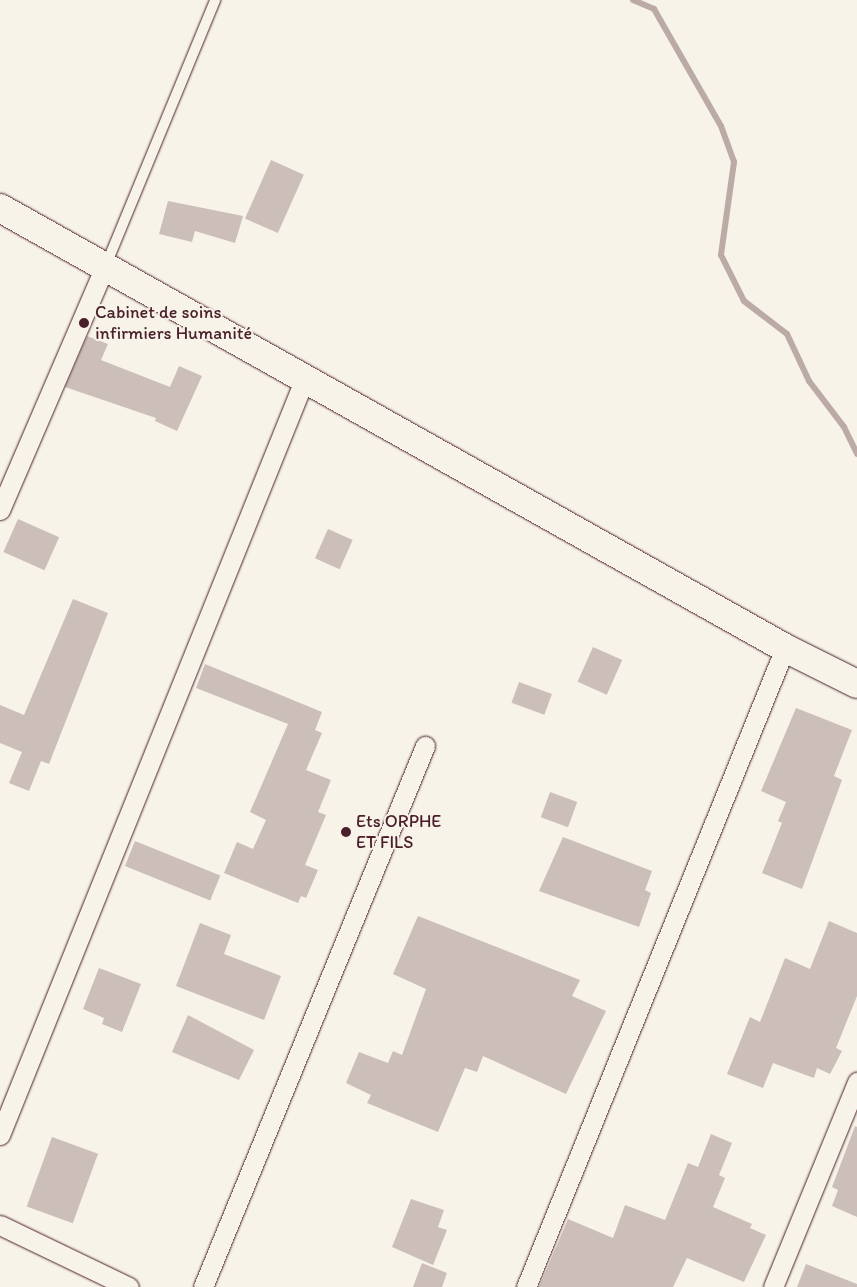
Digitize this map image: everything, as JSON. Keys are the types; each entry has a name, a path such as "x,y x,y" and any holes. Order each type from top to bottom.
{"street":[{"path":"0,208 104,269 305,378 785,648 857,684"},
{"path":"0,510 104,269"},
{"path":"0,1135 305,378"},
{"path":"526,1287 785,648"},
{"path":"203,1287 425,746"},
{"path":"774,1287 857,1082"},
{"path":"0,1226 129,1287"}],"lane":[{"path":"104,269 215,0"}],"building":[{"path":"271,160 304,175 278,233 245,218"},
{"path":"168,201 243,216 235,243 195,231 192,242 159,234"},
{"path":"87,336 108,344 101,360 170,387 179,366 202,376 177,431 155,421 156,418 65,387"},
{"path":"18,519 59,537 44,570 3,552"},
{"path":"328,529 353,540 340,569 315,558"},
{"path":"73,599 108,613 49,764 41,761 29,791 9,783 22,752 0,743 0,705 24,715"},
{"path":"593,647 622,660 607,695 578,682"},
{"path":"205,664 322,712 315,730 322,733 306,770 331,780 318,812 326,815 305,865 318,870 306,898 301,896 298,903 224,873 237,842 253,849 266,820 250,812 288,724 196,688"},
{"path":"519,682 552,694 544,715 511,703"},
{"path":"796,708 852,730 834,776 842,780 802,889 762,873 782,823 778,821 786,802 761,791"},
{"path":"550,792 577,802 568,827 541,817"},
{"path":"563,837 652,871 645,890 651,893 639,927 539,891"},
{"path":"135,841 220,875 210,900 125,866"},
{"path":"418,916 580,980 572,996 606,1011 566,1094 483,1056 477,1072 465,1068 438,1132 367,1103 371,1095 346,1083 359,1052 388,1063 393,1051 402,1055 426,989 393,974"},
{"path":"829,921 857,933 857,996 836,1048 842,1051 830,1074 817,1068 814,1078 773,1063 763,1088 727,1074 750,1017 760,1022 785,958 810,969"},
{"path":"200,923 231,935 224,954 281,976 264,1020 176,986"},
{"path":"99,968 141,984 122,1032 102,1024 104,1018 83,1009"},
{"path":"188,1015 254,1050 239,1080 172,1052"},
{"path":"855,1126 857,1127 857,1217 832,1206 838,1190 832,1187"},
{"path":"711,1134 732,1143 719,1175 725,1178 713,1207 752,1224 750,1228 766,1235 744,1282 687,1258 673,1287 539,1287 568,1219 613,1238 625,1205 665,1220 688,1163 698,1167"},
{"path":"52,1137 98,1154 73,1223 27,1207"},
{"path":"411,1199 444,1210 438,1227 447,1230 433,1265 392,1247"},
{"path":"422,1263 447,1273 442,1287 413,1287"},
{"path":"806,1264 857,1284 857,1287 797,1287"}],"waterway":[{"path":"633,0 654,9 721,126 734,162 721,255 744,301 787,334 809,381 844,427 857,454"}],"place":[{"name":"Cabinet de soins infirmiers Humanité","path":"84,323"},
{"name":"Ets ORPHE ET FILS","path":"346,832"}]}
